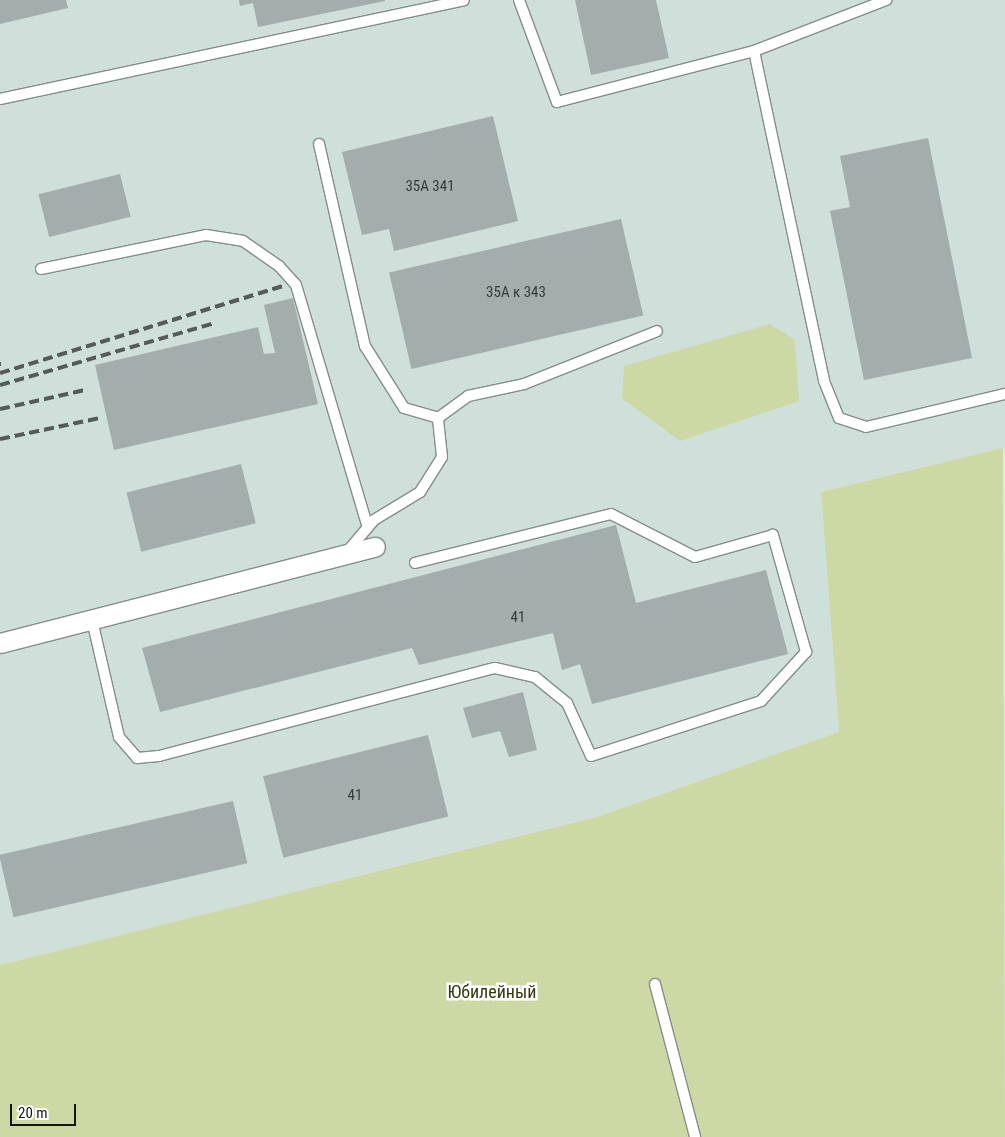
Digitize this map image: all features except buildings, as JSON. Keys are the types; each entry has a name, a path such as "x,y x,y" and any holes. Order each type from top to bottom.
{"street":[{"path":"0,643 375,548"}],"lane":[{"path":"0,99 464,0"},
{"path":"519,0 557,102 754,51 886,0"},
{"path":"754,51 824,381 839,418 866,427 1005,394"},
{"path":"319,144 365,346 404,408 438,418"},
{"path":"41,269 206,235 243,241 279,266 296,285 368,528"},
{"path":"438,418 468,396 524,384 658,331"},
{"path":"344,556 374,520 420,492 442,456 438,418"},
{"path":"92,620 119,737 137,758 159,756 495,668 535,677 567,703 591,756 761,701 806,652 773,534 695,557 611,514 415,563"},
{"path":"655,984 695,1137"}],"shaded area":[{"path":"0,0 1005,0 1005,454 1004,448 821,492 839,732 597,817 0,965"}],"green space":[{"path":"770,324 795,340 799,401 680,441 622,398 624,366"},
{"name":"Юбилейный","path":"1003,448 1005,1137 0,1137 0,965 597,817 839,732 821,492"}],"railway":[{"path":"0,373 283,286"},
{"path":"0,385 215,323"},
{"path":"0,409 85,390"},
{"path":"0,439 100,418"}]}
